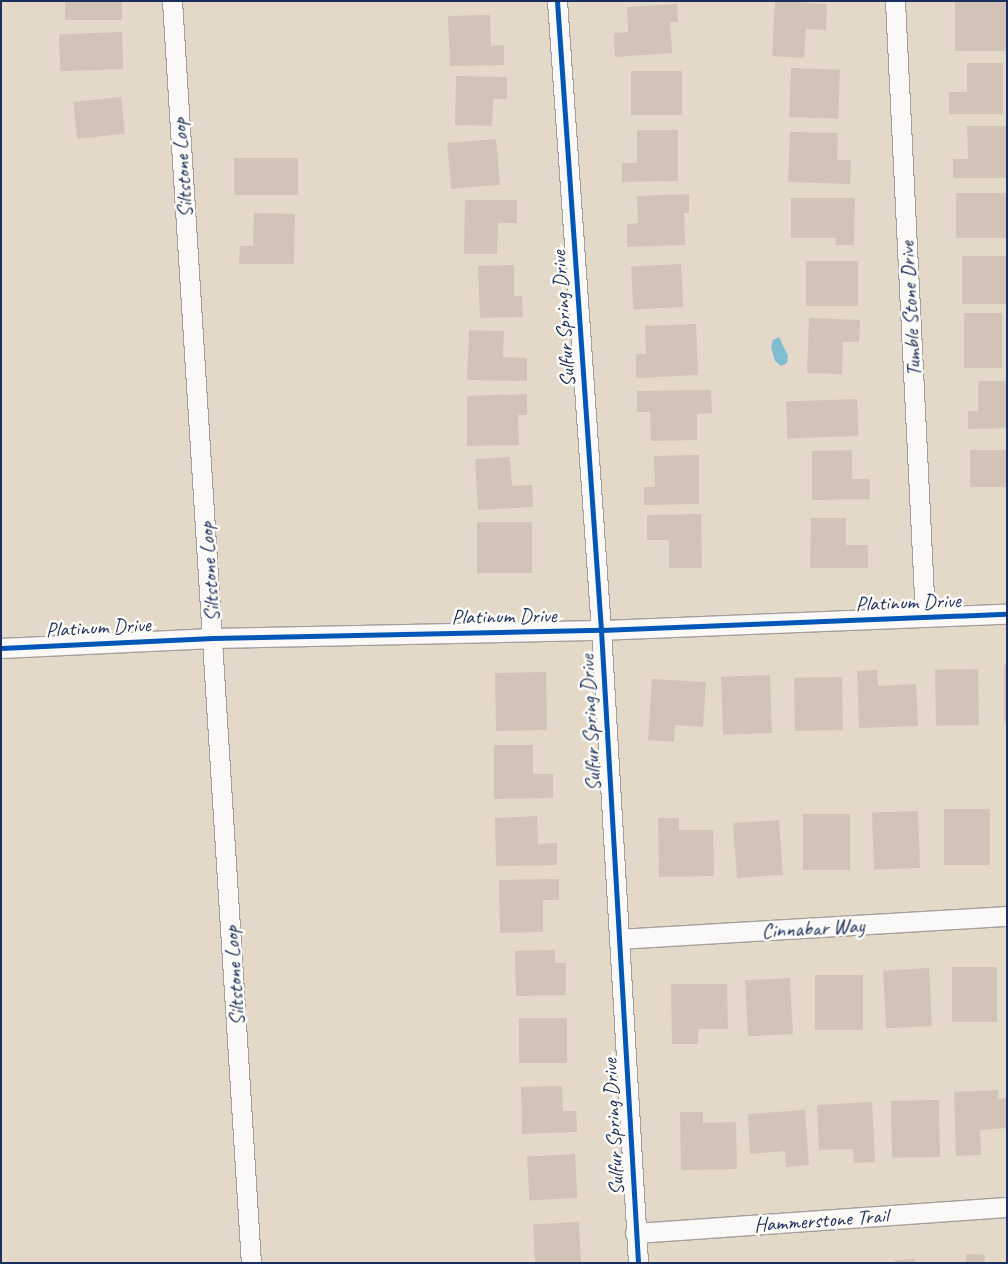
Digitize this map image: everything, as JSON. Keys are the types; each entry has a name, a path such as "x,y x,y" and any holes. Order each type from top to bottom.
{"street":[{"name":"Siltstone Loop","path":"172,1 252,1263"},
{"name":"Sulfur Spring Drive","path":"557,1 601,630 638,1263"},
{"name":"Tumble Stone Drive","path":"895,1 925,617"},
{"name":"Platinum Drive","path":"1,648 213,638 601,630 1007,614"},
{"name":"Cinnabar Way","path":"619,939 1007,916"},
{"name":"Hammerstone Trail","path":"635,1233 1007,1207"}],"water":[{"path":"779,337 788,356 787,363 781,366 775,361 771,347 773,340"}],"building":[{"path":"65,1 122,1 122,20 65,20"},
{"path":"775,1 827,4 826,30 806,29 804,58 772,56"},
{"path":"955,1 1007,1 1007,51 955,51"},
{"path":"677,4 678,22 670,22 672,53 615,57 614,33 628,32 627,7"},
{"path":"490,15 491,46 504,45 504,65 450,66 448,16"},
{"path":"122,32 123,69 60,71 59,34"},
{"path":"967,63 1003,63 1003,114 949,114 949,92 967,92"},
{"path":"791,68 840,70 838,119 789,117"},
{"path":"631,71 682,71 682,115 631,115"},
{"path":"456,76 507,77 507,99 493,99 492,126 455,125"},
{"path":"121,97 125,134 77,139 73,102"},
{"path":"967,126 1007,126 1007,178 953,178 953,159 968,159"},
{"path":"637,130 678,130 678,181 622,182 622,163 637,163"},
{"path":"790,132 838,133 837,160 851,160 850,184 788,182"},
{"path":"496,139 500,185 451,189 447,143"},
{"path":"234,158 298,158 298,195 234,195"},
{"path":"956,193 1007,193 1007,238 956,238"},
{"path":"689,194 689,213 684,213 685,245 627,247 627,224 638,223 637,196"},
{"path":"791,198 855,198 854,245 835,245 836,238 791,238"},
{"path":"465,200 517,200 517,223 498,223 497,254 464,254"},
{"path":"254,213 295,214 294,264 239,264 240,246 253,246"},
{"path":"962,256 1007,256 1007,304 962,304"},
{"path":"806,261 858,261 858,306 806,306"},
{"path":"681,264 683,307 633,310 631,267"},
{"path":"514,265 514,296 522,296 523,317 480,318 478,266"},
{"path":"964,313 1002,313 1002,368 964,368"},
{"path":"809,318 860,320 859,342 843,342 842,374 807,373"},
{"path":"696,324 698,375 636,378 636,354 646,354 645,326"},
{"path":"469,330 504,331 503,357 527,358 527,381 467,380"},
{"path":"978,381 1007,381 1007,428 968,429 968,411 978,411"},
{"path":"711,390 712,413 697,414 697,440 651,441 650,412 637,412 637,391"},
{"path":"527,394 527,415 518,415 519,445 467,446 467,396"},
{"path":"857,399 858,436 787,438 786,401"},
{"path":"852,450 852,479 870,479 870,499 812,500 812,451"},
{"path":"970,450 1007,450 1007,487 970,487"},
{"path":"699,455 699,504 644,505 644,487 655,487 654,456"},
{"path":"510,457 512,486 532,485 533,507 478,510 475,459"},
{"path":"701,514 702,568 669,568 669,540 647,540 647,515"},
{"path":"811,518 846,518 846,545 868,545 868,568 810,568"},
{"path":"477,522 532,522 532,573 477,573"},
{"path":"1004,665 1007,665 1007,723 1004,723"},
{"path":"978,669 979,725 936,726 935,670"},
{"path":"877,670 878,686 916,684 918,726 859,728 857,671"},
{"path":"546,672 547,730 496,731 495,673"},
{"path":"770,675 772,733 723,735 721,677"},
{"path":"842,677 843,730 795,731 794,678"},
{"path":"652,679 706,682 703,727 675,725 674,742 648,740"},
{"path":"494,745 533,745 533,774 553,774 553,798 494,799"},
{"path":"944,809 990,809 990,865 944,865"},
{"path":"918,811 920,868 874,870 872,813"},
{"path":"803,814 850,814 850,870 803,870"},
{"path":"537,816 538,844 557,843 557,865 496,866 495,818"},
{"path":"658,818 679,818 679,830 713,830 714,876 659,877"},
{"path":"779,820 783,875 737,878 733,823"},
{"path":"559,879 559,900 543,900 543,932 500,933 499,880"},
{"path":"555,950 555,963 566,963 566,995 516,996 515,951"},
{"path":"952,967 997,967 997,1022 952,1022"},
{"path":"929,968 932,1026 886,1028 883,970"},
{"path":"815,975 863,975 863,1030 815,1030"},
{"path":"790,978 793,1034 748,1036 745,980"},
{"path":"671,984 727,984 728,1029 698,1029 698,1044 672,1044"},
{"path":"519,1018 567,1018 567,1063 519,1063"},
{"path":"562,1086 563,1111 576,1111 577,1132 522,1134 521,1087"},
{"path":"998,1090 998,1099 1007,1098 1007,1128 980,1130 981,1155 956,1156 954,1092"},
{"path":"939,1100 940,1157 892,1158 891,1101"},
{"path":"872,1102 875,1162 854,1163 853,1149 819,1150 817,1105"},
{"path":"805,1110 809,1165 786,1167 785,1151 750,1154 748,1114"},
{"path":"680,1112 703,1112 703,1123 736,1122 737,1169 681,1170"},
{"path":"575,1154 577,1198 529,1200 527,1157"},
{"path":"579,1222 581,1263 535,1263 533,1224"},
{"path":"966,1254 985,1255 985,1263 966,1263"},
{"path":"914,1259 914,1263 895,1263 895,1260"}],"cycle path":[{"path":"557,1 601,630 638,1263"},
{"path":"1,648 213,638 601,630 1007,614"}]}
